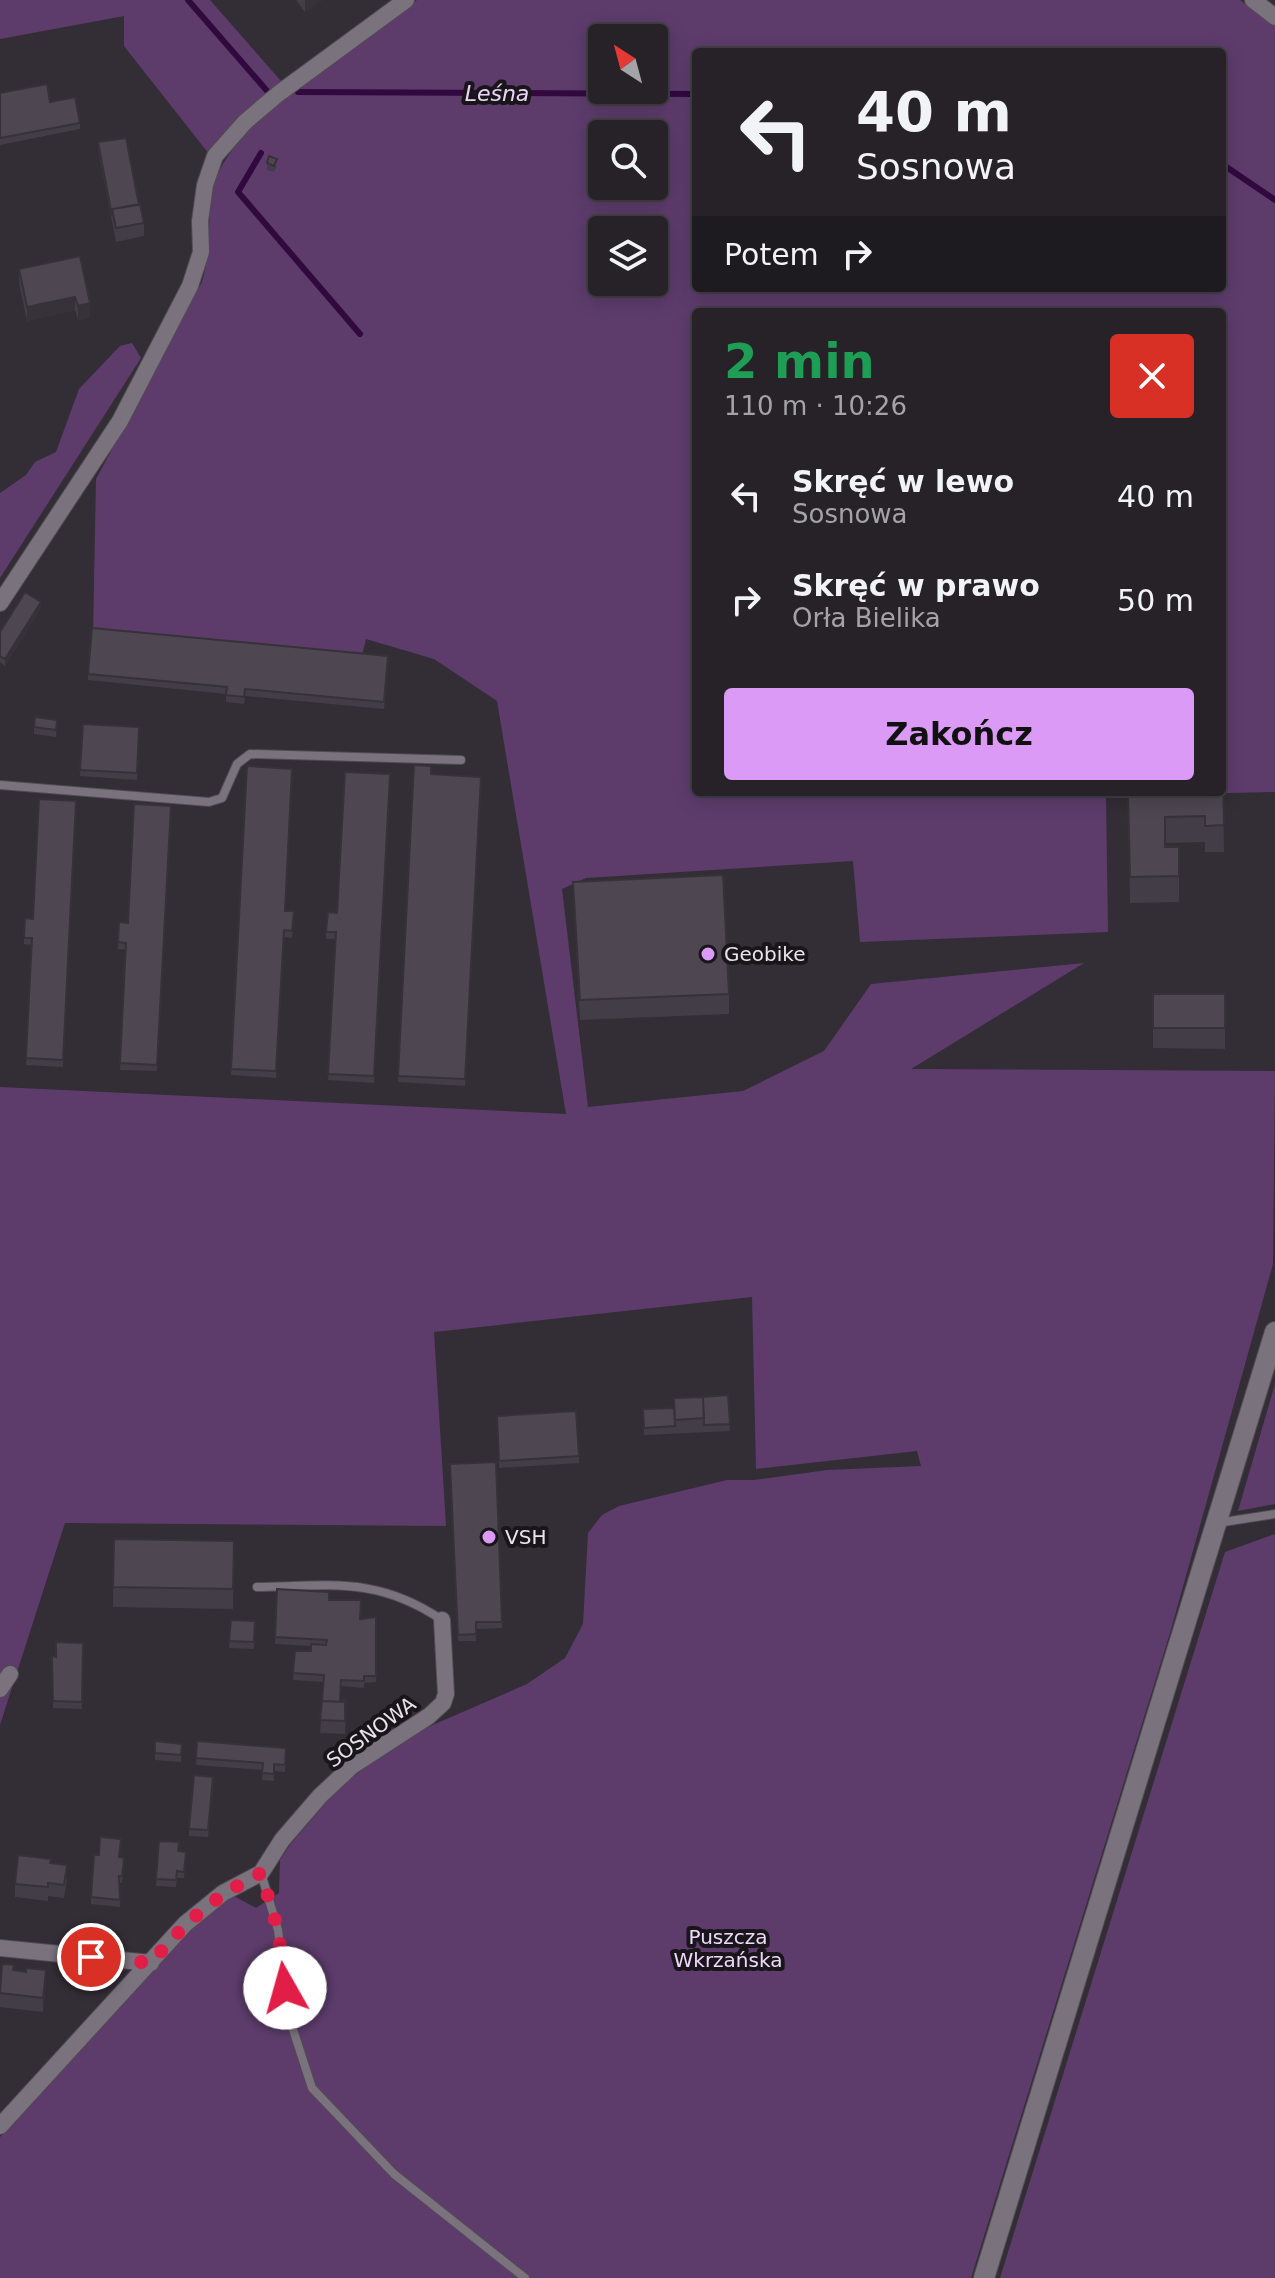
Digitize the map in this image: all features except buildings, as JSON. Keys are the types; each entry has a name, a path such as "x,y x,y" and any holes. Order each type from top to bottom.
{"street":[{"path":"0,603 120,421 190,286 201,252 205,185 215,156 245,122 278,94 406,0"},
{"path":"1253,0 1275,17"},
{"path":"984,2278 1275,1332"},
{"name":"SOSNOWA","path":"0,2126 185,1924 223,1893 261,1873 282,1840 320,1796 352,1766 429,1716 443,1703 446,1694 442,1620"},
{"path":"0,1689 10,1674"},
{"path":"0,1948 151,1963"}],"lane":[{"path":"0,785 209,802 222,798 237,764 250,754 461,760"},
{"path":"1217,1523 1275,1514"},
{"path":"257,1587 360,1585 397,1595 442,1620"},
{"path":"261,1873 278,1930 289,2017 312,2088 394,2174 525,2278"}],"green space":[{"path":"0,0 210,0 281,81 241,115 209,154 124,46 124,16 0,39"},
{"name":"Puszcza Wkrzańska","path":"417,0 1240,0 1275,26 1275,792 1226,793 1226,308 692,308 692,796 1106,796 1108,932 860,942 853,861 586,878 562,889 588,1107 743,1091 824,1051 871,984 1084,963 911,1069 1275,1071 1273,1264 1170,1633 971,2278 0,2278 0,2137 190,1928 234,1896 256,1908 279,1893 280,1860 335,1792 381,1754 428,1727 527,1684 565,1658 583,1624 588,1533 602,1515 619,1506 727,1480 754,1480 827,1470 921,1466 917,1451 756,1469 752,1297 434,1332 446,1526 65,1523 0,1725 0,1087 566,1114 497,701 434,659 366,639 361,660 93,634 96,479 202,282 214,185 225,160 271,108"},
{"path":"132,343 141,358 0,578 0,493 26,475 35,462 56,452 79,389 120,346"},
{"path":"1275,1384 1275,1504 1238,1511"},
{"path":"1275,1534 1275,2278 1000,2278 1225,1552"}],"waterway":[{"name":"Leśna","path":"188,0 268,92"},
{"name":"Leśna","path":"298,92 692,94"},
{"path":"261,153 238,192 360,334"},
{"name":"Leśna","path":"1226,167 1275,200"}],"place":[{"name":"Geobike","path":"708,954"},
{"name":"VSH","path":"489,1537"}],"route":[{"path":"91,1957 151,1963 185,1924 223,1893 261,1873 278,1930 285,1988"}]}
